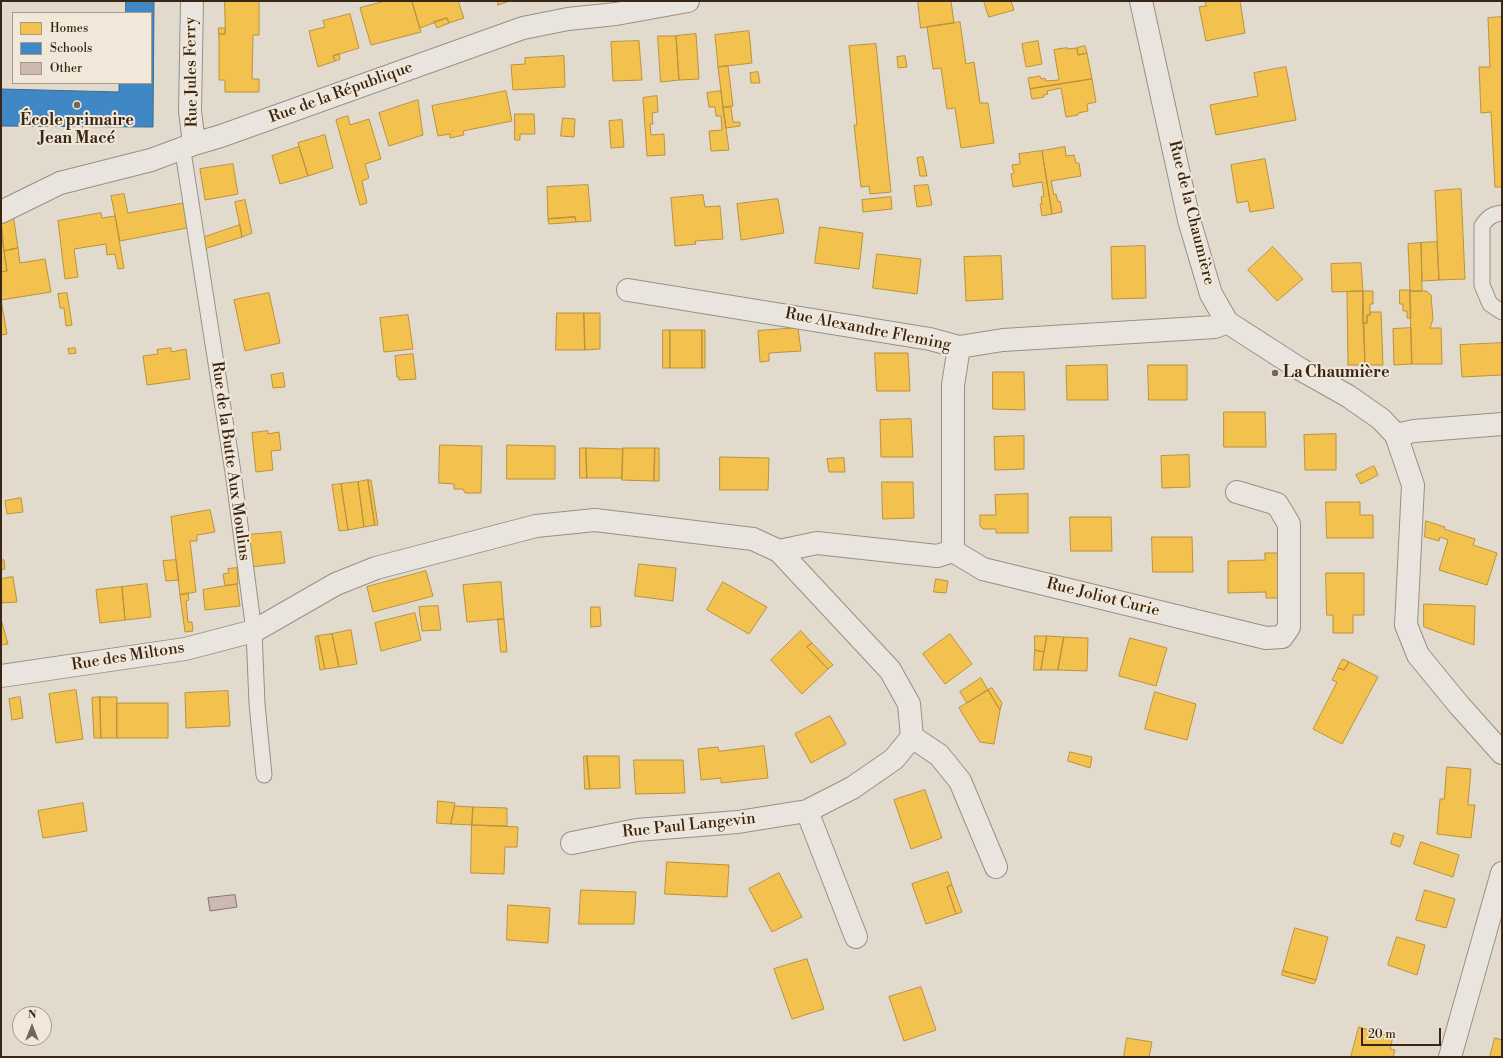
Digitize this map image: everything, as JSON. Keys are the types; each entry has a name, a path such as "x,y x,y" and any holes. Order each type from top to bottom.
{"street":[{"name":"Rue Jules Ferry","path":"187,146 190,110 192,1"},
{"name":"Rue de la République","path":"1,212 60,183 150,160 187,146 228,134 523,28 568,10 616,14 688,1"},
{"name":"Rue de la Chaumière","path":"1141,1 1189,220 1211,294 1227,322 1275,354 1348,396 1381,419 1396,435 1414,485 1406,625 1418,655 1502,753"},
{"name":"Rue Alexandre Fleming","path":"628,290 923,338 959,347 1003,340 1215,327 1227,322"},
{"path":"779,551 817,543 937,556 953,551 953,385 959,347"},
{"path":"1396,435 1414,431 1502,424"},
{"name":"Rue Joliot Curie","path":"953,551 983,569 1266,638 1282,637 1289,627 1289,524 1277,504 1238,492"},
{"name":"Rue des Miltons","path":"1,676 185,649 254,631 336,584 376,568 536,526 595,520 753,539 779,551"},
{"path":"779,551 890,670 909,704 912,737 939,755 960,781 996,867"},
{"name":"Rue Paul Langevin","path":"572,843 637,830 738,822 807,811 852,788 894,759 912,737"},
{"path":"807,811 856,937"},
{"path":"1450,1057 1502,873"}],"lane":[{"name":"Rue de la Butte Aux Moulins","path":"187,146 184,158 233,472 254,631 257,704 264,775"},
{"path":"1502,213 1495,213 1486,219 1482,226 1482,285 1490,304 1502,312"}],"building: Homes":[{"path":"225,1 259,1 259,35 253,35 252,79 259,79 259,92 225,92 225,80 219,80 219,34 225,34"},
{"path":"386,1 412,1 421,32 371,45 360,8"},
{"path":"412,1 458,1 464,18 449,23 447,18 420,28"},
{"path":"498,1 510,1 498,5"},
{"path":"918,1 951,1 954,23 921,28"},
{"path":"984,1 1011,1 1014,10 989,17"},
{"path":"1205,1 1240,1 1245,33 1206,41 1199,7 1206,6"},
{"path":"350,14 359,48 333,56 335,61 318,67 309,31 325,27 323,21"},
{"path":"1502,17 1502,187 1495,187 1491,112 1481,113 1479,67 1490,67 1488,18"},
{"path":"447,18 449,23 437,28 434,22"},
{"path":"960,22 966,64 974,62 980,103 988,103 994,143 961,148 955,108 947,109 941,68 933,69 927,27"},
{"path":"219,28 225,28 225,34 219,34"},
{"path":"749,31 752,63 718,67 715,35"},
{"path":"696,34 699,79 679,80 676,36"},
{"path":"658,36 676,36 679,80 661,82"},
{"path":"639,41 642,80 613,81 611,42"},
{"path":"1038,41 1042,64 1026,67 1022,44"},
{"path":"876,44 891,192 870,194 869,186 861,187 854,125 857,125 849,46"},
{"path":"1085,46 1087,53 1078,55 1077,48"},
{"path":"1077,48 1078,55 1087,53 1092,79 1030,89 1028,78 1040,76 1041,79 1045,78 1046,81 1059,80 1054,50"},
{"path":"339,54 340,59 335,61 333,56"},
{"path":"564,56 565,87 513,90 511,65 525,64 525,58"},
{"path":"905,56 907,67 898,68 897,57"},
{"path":"728,66 733,106 723,107 718,67"},
{"path":"1286,67 1296,120 1216,135 1210,105 1258,96 1254,73"},
{"path":"758,72 760,83 751,83 750,73"},
{"path":"1092,79 1096,102 1087,104 1088,111 1078,113 1078,115 1066,117 1061,88 1047,91 1048,94 1043,95 1044,97 1032,99 1030,89"},
{"path":"506,91 512,121 463,131 464,135 450,138 450,134 438,136 432,106"},
{"path":"721,91 729,150 711,151 709,131 722,130 721,116 716,116 715,107 709,107 707,93"},
{"path":"657,96 658,112 652,113 653,124 650,124 651,135 664,134 665,155 647,156 643,98"},
{"path":"418,100 423,135 389,146 379,113"},
{"path":"723,107 731,107 733,122 740,122 740,126 726,128"},
{"path":"515,114 534,114 535,134 520,134 520,140 515,140"},
{"path":"348,116 350,125 369,119 381,159 365,164 369,178 362,181 367,203 360,205 336,120"},
{"path":"563,118 575,119 574,137 561,136"},
{"path":"622,120 624,147 611,148 609,121"},
{"path":"325,135 333,168 308,176 298,143"},
{"path":"299,147 308,176 280,184 272,156"},
{"path":"1065,147 1066,156 1074,155 1076,163 1079,163 1081,176 1051,181 1054,195 1056,194 1058,202 1060,201 1062,212 1052,214 1042,151"},
{"path":"1042,151 1052,214 1042,216 1040,204 1042,204 1041,197 1044,196 1042,182 1013,187 1011,174 1014,173 1012,165 1020,164 1019,154"},
{"path":"923,157 927,176 920,176 917,158"},
{"path":"1265,159 1274,208 1250,212 1248,201 1237,203 1231,165"},
{"path":"233,164 238,194 205,200 200,169"},
{"path":"588,185 591,221 576,222 575,217 548,219 547,187"},
{"path":"928,185 932,205 917,207 914,186"},
{"path":"1461,189 1465,279 1439,280 1435,191"},
{"path":"124,194 128,213 183,203 187,228 120,241 111,196"},
{"path":"703,195 705,207 720,206 723,239 695,241 696,244 675,246 671,198"},
{"path":"891,197 892,209 863,212 862,200"},
{"path":"778,199 784,233 741,240 737,204"},
{"path":"245,200 252,233 242,237 235,202"},
{"path":"101,213 102,218 115,216 124,268 118,269 115,254 107,255 106,244 74,249 78,277 65,279 58,221"},
{"path":"13,214 18,248 4,251 1,220"},
{"path":"575,217 576,222 549,224 548,219"},
{"path":"240,225 242,237 204,249 202,238"},
{"path":"820,227 863,233 859,269 815,263"},
{"path":"1,232 7,271 1,272"},
{"path":"1437,242 1439,280 1422,281 1421,243"},
{"path":"1421,243 1422,291 1410,291 1408,244"},
{"path":"1145,246 1146,298 1112,299 1111,247"},
{"path":"1273,247 1303,279 1277,301 1248,270"},
{"path":"18,248 20,263 45,259 51,292 1,300 1,272 7,271 4,251"},
{"path":"877,254 921,259 917,294 873,288"},
{"path":"1001,256 1003,299 966,301 964,257"},
{"path":"1361,263 1363,291 1332,292 1331,264"},
{"path":"1400,290 1410,290 1411,318 1407,318 1407,311 1403,311 1403,304 1400,304"},
{"path":"1363,291 1365,365 1348,365 1347,292"},
{"path":"1363,291 1373,291 1373,304 1370,304 1370,315 1367,315 1367,323 1363,323"},
{"path":"1410,291 1426,291 1431,295 1433,319 1430,328 1441,328 1442,364 1412,364"},
{"path":"67,293 72,325 66,326 64,308 60,308 58,294"},
{"path":"269,293 280,343 245,351 234,300"},
{"path":"1,300 7,334 1,335"},
{"path":"1370,312 1381,312 1383,365 1365,365 1363,323 1367,323 1367,315 1370,315"},
{"path":"557,313 584,313 585,350 556,350"},
{"path":"584,313 600,313 600,349 585,350"},
{"path":"408,315 413,349 384,352 380,318"},
{"path":"798,328 801,351 769,353 769,361 760,362 758,331"},
{"path":"1411,328 1412,364 1394,365 1393,329"},
{"path":"663,330 670,330 670,368 663,368"},
{"path":"670,330 702,330 702,368 670,368"},
{"path":"702,330 705,330 705,368 702,368"},
{"path":"1502,343 1502,375 1462,377 1460,345"},
{"path":"75,348 76,353 69,354 68,349"},
{"path":"171,348 171,352 186,349 190,379 147,385 143,356 158,354 157,350"},
{"path":"875,353 908,353 910,391 877,391"},
{"path":"413,354 416,379 399,380 399,377 397,377 395,356"},
{"path":"1107,365 1108,400 1067,400 1066,366"},
{"path":"1148,365 1187,365 1187,400 1149,400"},
{"path":"993,372 1024,372 1025,410 993,409"},
{"path":"283,373 285,387 273,388 271,375"},
{"path":"1224,412 1265,412 1266,447 1224,447"},
{"path":"911,419 913,457 881,457 880,420"},
{"path":"268,431 268,434 279,432 281,450 271,451 273,470 256,472 252,433"},
{"path":"1336,434 1336,470 1305,470 1304,435"},
{"path":"1024,436 1024,469 995,470 994,437"},
{"path":"440,445 482,446 481,493 465,493 463,489 454,489 454,484 439,483"},
{"path":"507,445 555,446 555,479 507,479"},
{"path":"580,448 586,448 587,478 580,478"},
{"path":"586,448 623,449 622,478 587,478"},
{"path":"623,448 655,448 654,481 622,480"},
{"path":"655,448 659,448 659,481 654,481"},
{"path":"1189,455 1190,487 1162,488 1161,456"},
{"path":"720,457 769,458 768,490 720,490"},
{"path":"844,458 845,472 829,472 827,459"},
{"path":"1374,466 1378,475 1361,484 1356,475"},
{"path":"368,480 375,525 364,527 358,482"},
{"path":"368,480 371,480 378,525 375,525"},
{"path":"358,482 364,527 348,530 341,484"},
{"path":"882,482 913,482 914,518 883,519"},
{"path":"341,484 348,530 339,531 332,485"},
{"path":"1028,494 1028,533 996,533 996,529 983,529 980,526 980,515 996,515 995,495"},
{"path":"21,498 23,512 7,514 5,501"},
{"path":"1326,502 1360,502 1360,515 1373,515 1373,538 1327,538"},
{"path":"210,510 215,532 197,535 197,541 190,541 196,592 180,595 171,517"},
{"path":"1070,517 1111,517 1112,551 1071,551"},
{"path":"1426,521 1445,527 1444,529 1475,539 1473,545 1497,553 1487,585 1439,570 1448,540 1440,537 1439,541 1425,537"},
{"path":"281,532 285,563 251,567 248,535"},
{"path":"1152,537 1192,537 1193,572 1153,572"},
{"path":"1265,553 1278,553 1279,598 1266,598 1266,592 1228,593 1228,561 1265,560"},
{"path":"4,560 5,569 1,570 1,561"},
{"path":"176,560 179,580 166,581 163,561"},
{"path":"639,564 676,568 673,601 635,596"},
{"path":"237,568 238,584 225,586 223,574 229,573 228,569"},
{"path":"426,571 433,596 373,612 367,587"},
{"path":"1326,573 1364,573 1364,615 1353,615 1353,633 1333,633 1333,615 1327,615"},
{"path":"13,577 17,602 2,603 1,579"},
{"path":"936,579 948,581 946,593 934,592"},
{"path":"501,582 504,619 467,622 463,585"},
{"path":"723,582 767,607 749,634 707,610"},
{"path":"147,584 151,617 125,620 122,587"},
{"path":"237,584 240,606 205,610 203,590"},
{"path":"122,587 125,620 100,623 96,590"},
{"path":"188,593 189,600 186,601 188,622 192,622 193,631 185,632 180,595"},
{"path":"1424,604 1475,606 1474,645 1424,627"},
{"path":"438,606 441,630 422,631 419,607"},
{"path":"591,607 600,607 601,626 591,627"},
{"path":"415,613 421,640 381,651 375,623"},
{"path":"1,619 8,644 1,645"},
{"path":"498,619 504,619 507,652 501,652"},
{"path":"351,630 357,664 339,667 332,634"},
{"path":"801,631 812,643 807,647 828,669 802,694 771,660"},
{"path":"332,634 339,667 325,669 318,636"},
{"path":"950,634 972,664 945,684 923,654"},
{"path":"318,636 325,669 320,670 315,637"},
{"path":"1035,636 1047,636 1044,652 1035,650"},
{"path":"1047,636 1064,637 1058,670 1041,670"},
{"path":"1064,637 1088,638 1087,671 1058,670"},
{"path":"1130,638 1167,648 1156,686 1119,676"},
{"path":"812,643 833,665 828,669 807,647"},
{"path":"1035,650 1044,652 1041,670 1034,670"},
{"path":"1343,659 1349,662 1344,670 1338,668"},
{"path":"1349,662 1378,677 1342,744 1313,729 1337,682 1332,680 1338,668 1344,670"},
{"path":"981,678 988,690 967,703 960,692"},
{"path":"992,688 1002,703 1000,710 988,690"},
{"path":"76,690 83,739 56,743 49,694"},
{"path":"988,690 1000,710 994,744 980,742 959,708"},
{"path":"228,691 230,726 186,728 185,693"},
{"path":"1155,692 1196,704 1187,740 1145,729"},
{"path":"20,697 23,718 12,720 9,699"},
{"path":"100,697 101,738 94,738 92,698"},
{"path":"100,697 117,697 117,738 101,738"},
{"path":"117,703 168,703 168,738 117,738"},
{"path":"830,716 846,744 811,763 795,734"},
{"path":"764,746 768,778 721,783 721,778 701,780 698,749 718,747 719,751"},
{"path":"1070,752 1092,757 1090,768 1068,761"},
{"path":"584,756 587,756 590,789 585,789"},
{"path":"587,756 619,756 620,788 590,789"},
{"path":"634,760 683,760 685,793 636,794"},
{"path":"1447,767 1471,769 1468,805 1475,805 1471,838 1437,834 1440,799 1444,799"},
{"path":"925,790 942,838 911,849 894,800"},
{"path":"438,801 455,803 451,824 437,823"},
{"path":"83,803 87,831 43,838 38,811"},
{"path":"455,806 473,807 472,825 451,824"},
{"path":"473,807 507,808 507,826 472,825"},
{"path":"472,825 518,827 517,847 505,847 504,874 471,873"},
{"path":"1394,833 1404,836 1400,847 1391,844"},
{"path":"1421,842 1459,855 1453,877 1414,864"},
{"path":"667,862 729,865 727,897 665,894"},
{"path":"948,872 952,885 947,887 956,914 926,924 912,884"},
{"path":"779,873 802,917 772,932 749,889"},
{"path":"952,885 962,912 956,914 947,887"},
{"path":"581,890 636,892 634,924 579,924"},
{"path":"1425,890 1455,899 1446,928 1416,920"},
{"path":"508,905 550,908 548,943 507,940"},
{"path":"1295,928 1328,937 1316,980 1283,971"},
{"path":"1397,937 1425,945 1417,975 1388,965"},
{"path":"807,959 824,1009 792,1019 774,969"},
{"path":"1283,971 1316,980 1314,984 1282,975"},
{"path":"921,987 936,1030 904,1041 889,997"},
{"path":"1359,1027 1393,1037 1390,1049 1395,1050 1393,1057 1351,1057"},
{"path":"1127,1038 1152,1042 1149,1057 1124,1057"},
{"path":"1495,1038 1502,1040 1502,1057 1490,1057"}],"building: Schools":[{"path":"126,1 154,1 153,127 1,126 1,89 119,92 119,84 152,84 152,12 126,12"}],"building: Other":[{"path":"235,895 237,907 210,911 208,898"}],"place":[{"name":"École primaire Jean Macé","path":"77,105"},
{"name":"La Chaumière","path":"1275,373"}]}
